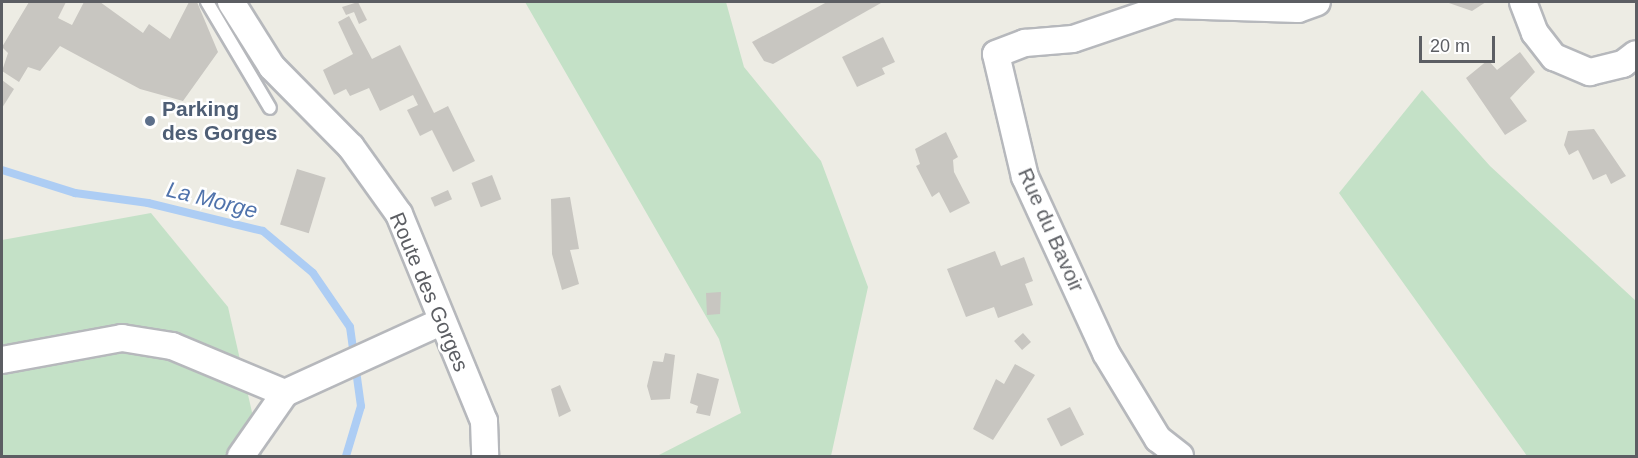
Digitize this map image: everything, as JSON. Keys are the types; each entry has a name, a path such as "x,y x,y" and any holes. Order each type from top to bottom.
{"street":[{"name":"Route des Gorges","path":"231,2 272,67 351,147 399,214 441,322 484,421 485,456"},
{"name":"Rue du Bavoir","path":"1179,456 1158,439 1107,353 1024,177 996,54 1025,43 1073,39 1173,5 1298,9 1317,2"},
{"path":"1523,2 1535,33 1554,57 1590,72 1623,64 1636,54"},
{"path":"241,456 296,389 410,340 441,322"},
{"path":"2,360 122,338 172,346 296,389"}],"lane":[{"path":"207,2 270,108"}],"green space":[{"path":"525,2 726,2 744,67 821,161 868,287 831,456 657,456 741,413 719,339"},
{"path":"1422,90 1490,166 1636,301 1636,456 1527,456 1339,193"},
{"path":"151,213 228,307 262,456 2,456 2,240"}],"building":[{"path":"29,2 66,2 58,18 72,25 84,2 100,2 143,33 149,24 170,39 189,2 197,2 218,52 183,101 140,89 60,46 40,71 28,67 19,82 2,71 8,53 2,47"},
{"path":"358,2 367,20 359,24 354,12 346,15 342,7"},
{"path":"827,2 881,3 773,64 764,61 752,42"},
{"path":"1446,2 1486,2 1472,11"},
{"path":"349,16 372,59 400,45 434,113 448,106 475,161 453,172 432,130 420,136 407,110 418,105 413,95 380,111 369,88 350,96 346,89 334,95 323,70 353,54 338,22"},
{"path":"883,37 895,62 882,68 885,74 857,87 842,57"},
{"path":"1520,52 1535,72 1510,98 1527,121 1505,135 1466,78 1488,60 1497,70"},
{"path":"2,80 14,89 2,108"},
{"path":"1594,129 1626,176 1611,184 1606,174 1593,180 1578,150 1569,155 1564,145 1568,131"},
{"path":"946,132 958,157 953,160 954,172 970,203 950,213 939,192 932,197 916,166 920,164 915,149"},
{"path":"297,169 326,178 309,233 280,224"},
{"path":"492,175 501,199 481,207 471,183"},
{"path":"448,190 452,199 435,207 431,198"},
{"path":"570,197 579,249 570,250 579,284 562,290 552,254 551,199"},
{"path":"995,251 1001,266 1024,257 1033,281 1025,284 1033,305 998,318 994,307 966,317 947,269"},
{"path":"721,292 720,314 707,315 706,293"},
{"path":"1023,333 1031,342 1022,350 1014,341"},
{"path":"665,353 675,355 670,399 651,400 647,386 653,361 663,362"},
{"path":"1015,364 1035,375 993,440 973,429 996,379 1004,384"},
{"path":"697,373 719,379 710,416 696,413 698,406 690,403"},
{"path":"560,385 571,411 559,417 551,389"},
{"path":"1070,407 1084,435 1061,446 1047,419"}],"waterway":[{"name":"La Morge","path":"2,170 75,193 148,203 263,231 313,273 350,327 361,406 346,456"}],"place":[{"name":"Parking des Gorges","path":"150,121"}]}
